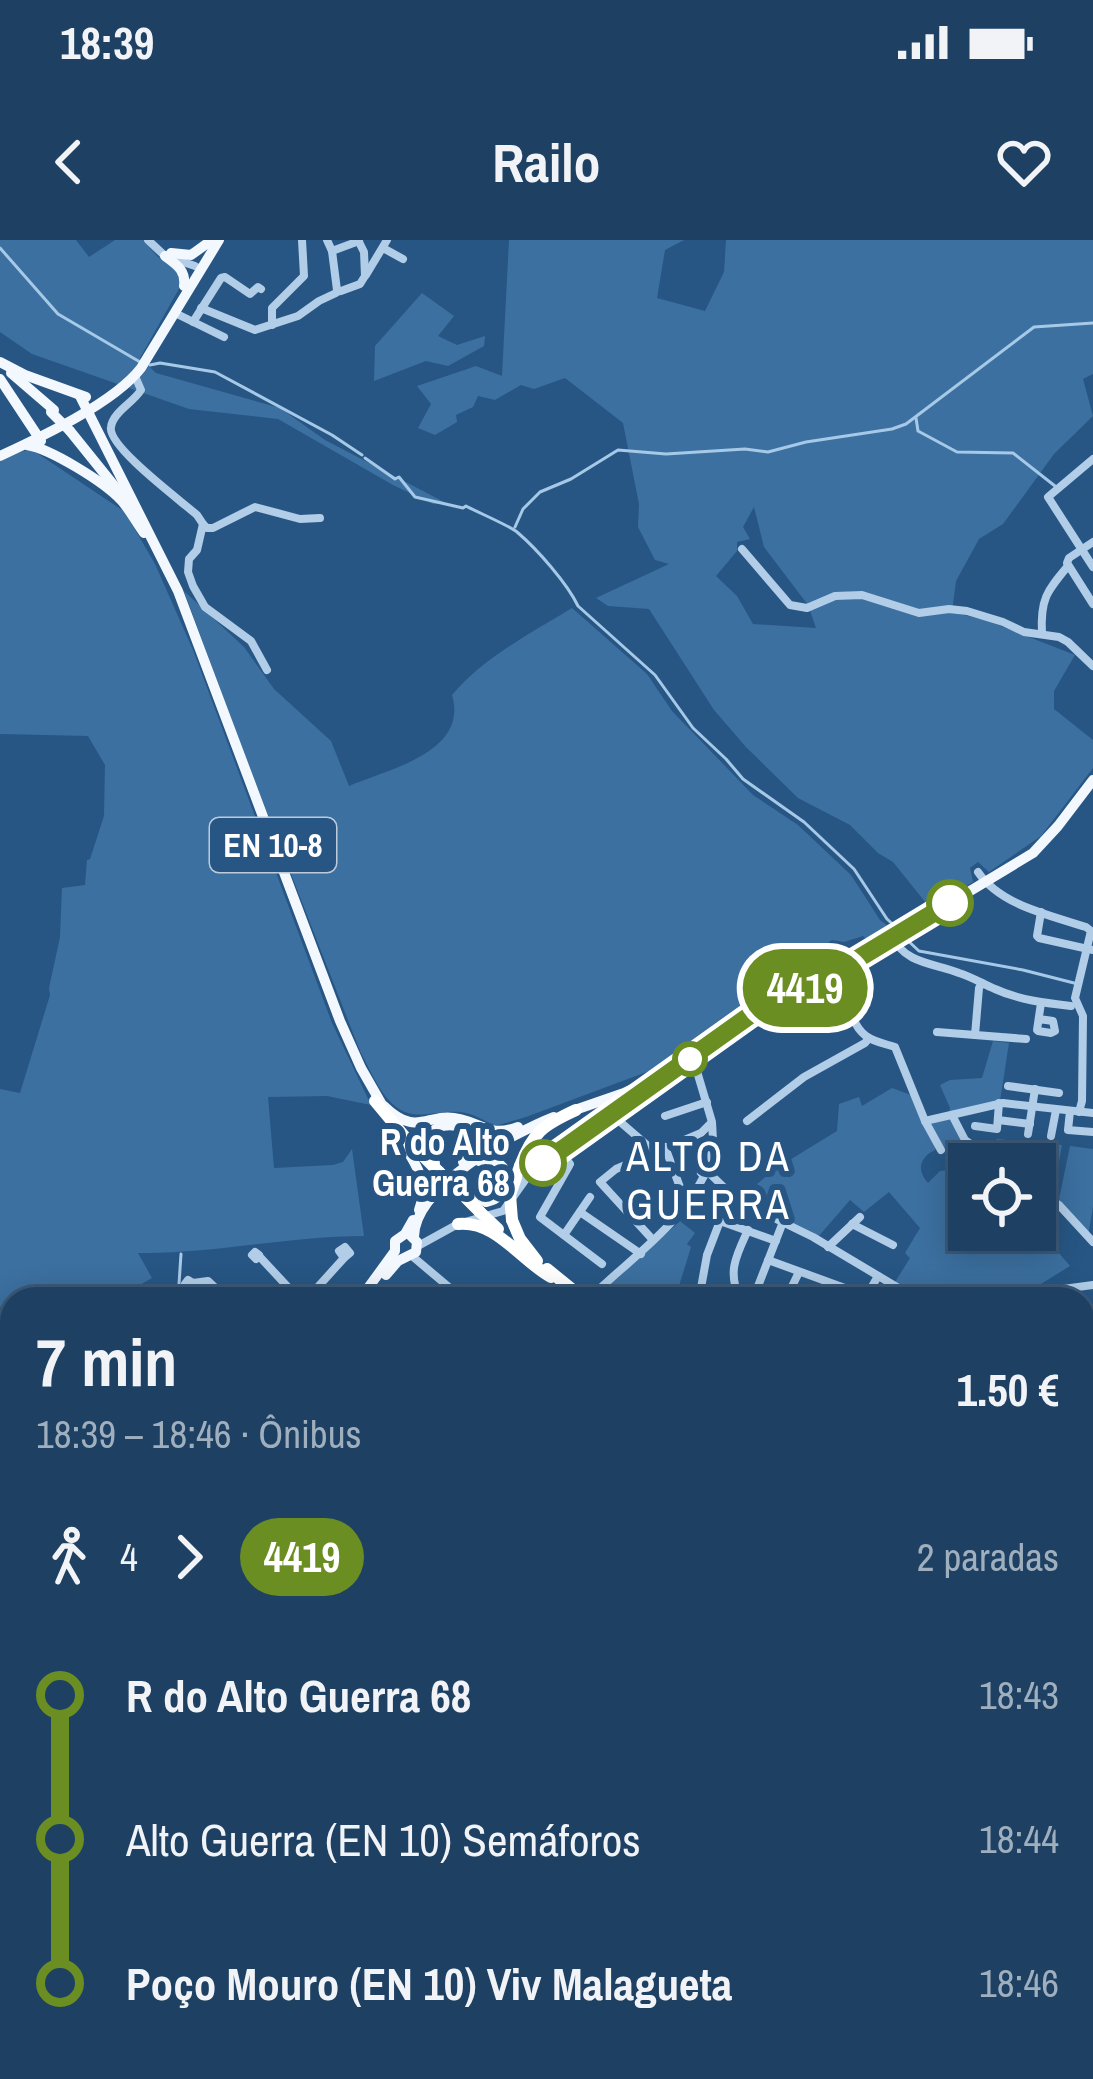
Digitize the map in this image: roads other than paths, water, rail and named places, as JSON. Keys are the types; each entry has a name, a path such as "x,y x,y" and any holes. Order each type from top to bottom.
{"highway":[{"name":"EN 10-8","path":"377,1100 410,1143 481,1210 504,1225 550,1277 568,1287"},
{"path":"572,1287 538,1262 504,1225 520,1166 536,1132 576,1110"},
{"path":"458,1224 487,1227 550,1277"}],"main road":[{"path":"168,255 191,255 215,240"},
{"path":"0,454 83,404 101,399 138,373 215,240"},
{"path":"168,255 185,278 175,310"},
{"path":"184,286 198,267"},
{"path":"0,365 83,404 151,539"},
{"name":"EN 10-8","path":"0,365 71,430 151,539 206,668 356,1066 377,1100"},
{"path":"0,379 47,451"},
{"path":"94,422 101,399"},
{"path":"22,443 28,430 26,419"},
{"path":"22,443 47,451 118,497 151,539"},
{"path":"377,1100 408,1122 457,1118 495,1132 668,1067 764,1007 991,886 1044,837 1093,777"},
{"path":"458,1171 524,1130 624,1093 680,1066 728,1030"},
{"path":"377,1100 423,1181 424,1195 408,1247"},
{"path":"419,1210 476,1153 527,1123"},
{"path":"373,1287 408,1247 421,1213 469,1155 471,1144 464,1130 454,1124 433,1131 428,1143 440,1171"},
{"path":"458,1171 492,1159 504,1167 508,1181 501,1196 485,1202 459,1189"}],"street":[{"path":"151,240 168,255 198,267"},
{"path":"272,325 272,308 304,276 302,240"},
{"path":"327,240 338,292"},
{"path":"332,251 359,240 365,276"},
{"path":"201,308 252,330 298,316 360,284 385,244 403,260"},
{"path":"193,322 222,277 250,294 258,287 261,290"},
{"path":"175,310 224,337"},
{"path":"138,373 141,390 116,416 111,434 123,452 207,528 255,507 300,519 320,518"},
{"path":"1092,459 1051,492 1049,500 1093,567"},
{"path":"203,524 197,550 189,559 193,586 206,607 250,641 267,670"},
{"path":"1093,542 1068,559 1093,604"},
{"path":"742,549 790,605 807,608 835,596 868,596 919,613 968,611 1068,642 1093,666"},
{"path":"1042,634 1043,600 1068,566"},
{"path":"991,886 1041,912 1088,928 1090,949 1075,1002 1083,1016 1082,1101 1067,1130 1093,1132"},
{"path":"1041,912 1039,938 1090,949"},
{"path":"894,938 907,955 998,991 1071,1006"},
{"path":"838,966 851,992 851,1015 868,1039 895,1047 941,1150"},
{"path":"975,1035 982,983"},
{"path":"1039,1019 1041,1003"},
{"path":"937,1032 1026,1039"},
{"path":"747,1121 794,1084 868,1039"},
{"path":"599,1287 641,1254 687,1207 706,1173 712,1122 692,1058"},
{"path":"450,1287 408,1247 458,1224 503,1211 531,1172 680,1066"},
{"path":"1008,1086 1059,1093"},
{"path":"998,1120 1029,1129 1035,1089"},
{"path":"665,1116 707,1102"},
{"path":"925,1121 999,1103 1093,1113"},
{"path":"975,1126 997,1130 999,1103"},
{"path":"1051,1136 1056,1110"},
{"path":"611,1114 660,1150 687,1207"},
{"path":"952,1115 969,1143"},
{"path":"653,1240 600,1182 610,1173 701,1133 712,1122"},
{"path":"565,1147 568,1163 540,1217 602,1264"},
{"path":"706,1173 737,1200 897,1287"},
{"path":"564,1235 590,1197"},
{"path":"1056,1204 1092,1238"},
{"path":"580,1212 641,1254"},
{"path":"828,1247 856,1220 893,1245"},
{"path":"701,1287 718,1222 776,1241"},
{"path":"758,1287 783,1222"},
{"path":"735,1287 732,1278 737,1254 748,1230"},
{"path":"259,1256 291,1287"},
{"path":"315,1287 344,1258"},
{"path":"768,1260 839,1287"},
{"path":"792,1287 799,1272"},
{"path":"874,1287 878,1276"},
{"path":"193,1283 208,1281 214,1287"}],"waterway":[{"path":"0,248 58,314 140,362"},
{"path":"515,527 523,509 540,492 618,450 768,452 892,429 906,424 1034,327 1093,323"},
{"path":"150,365 215,372 362,455"},
{"path":"916,418 918,431 957,452 1013,453 1055,486"},
{"path":"365,458 395,479 399,477 415,497 466,506 517,532 551,567 578,606 655,675 693,728 743,779 804,822 854,869 898,929"},
{"path":"904,937 919,951 1074,983"},
{"path":"179,1287 181,1254"}],"place":[{"name":"R do Alto Guerra 68","path":"543,1163"}],"district":[{"name":"ALTO DA GUERRA","path":"709,1180"}]}
